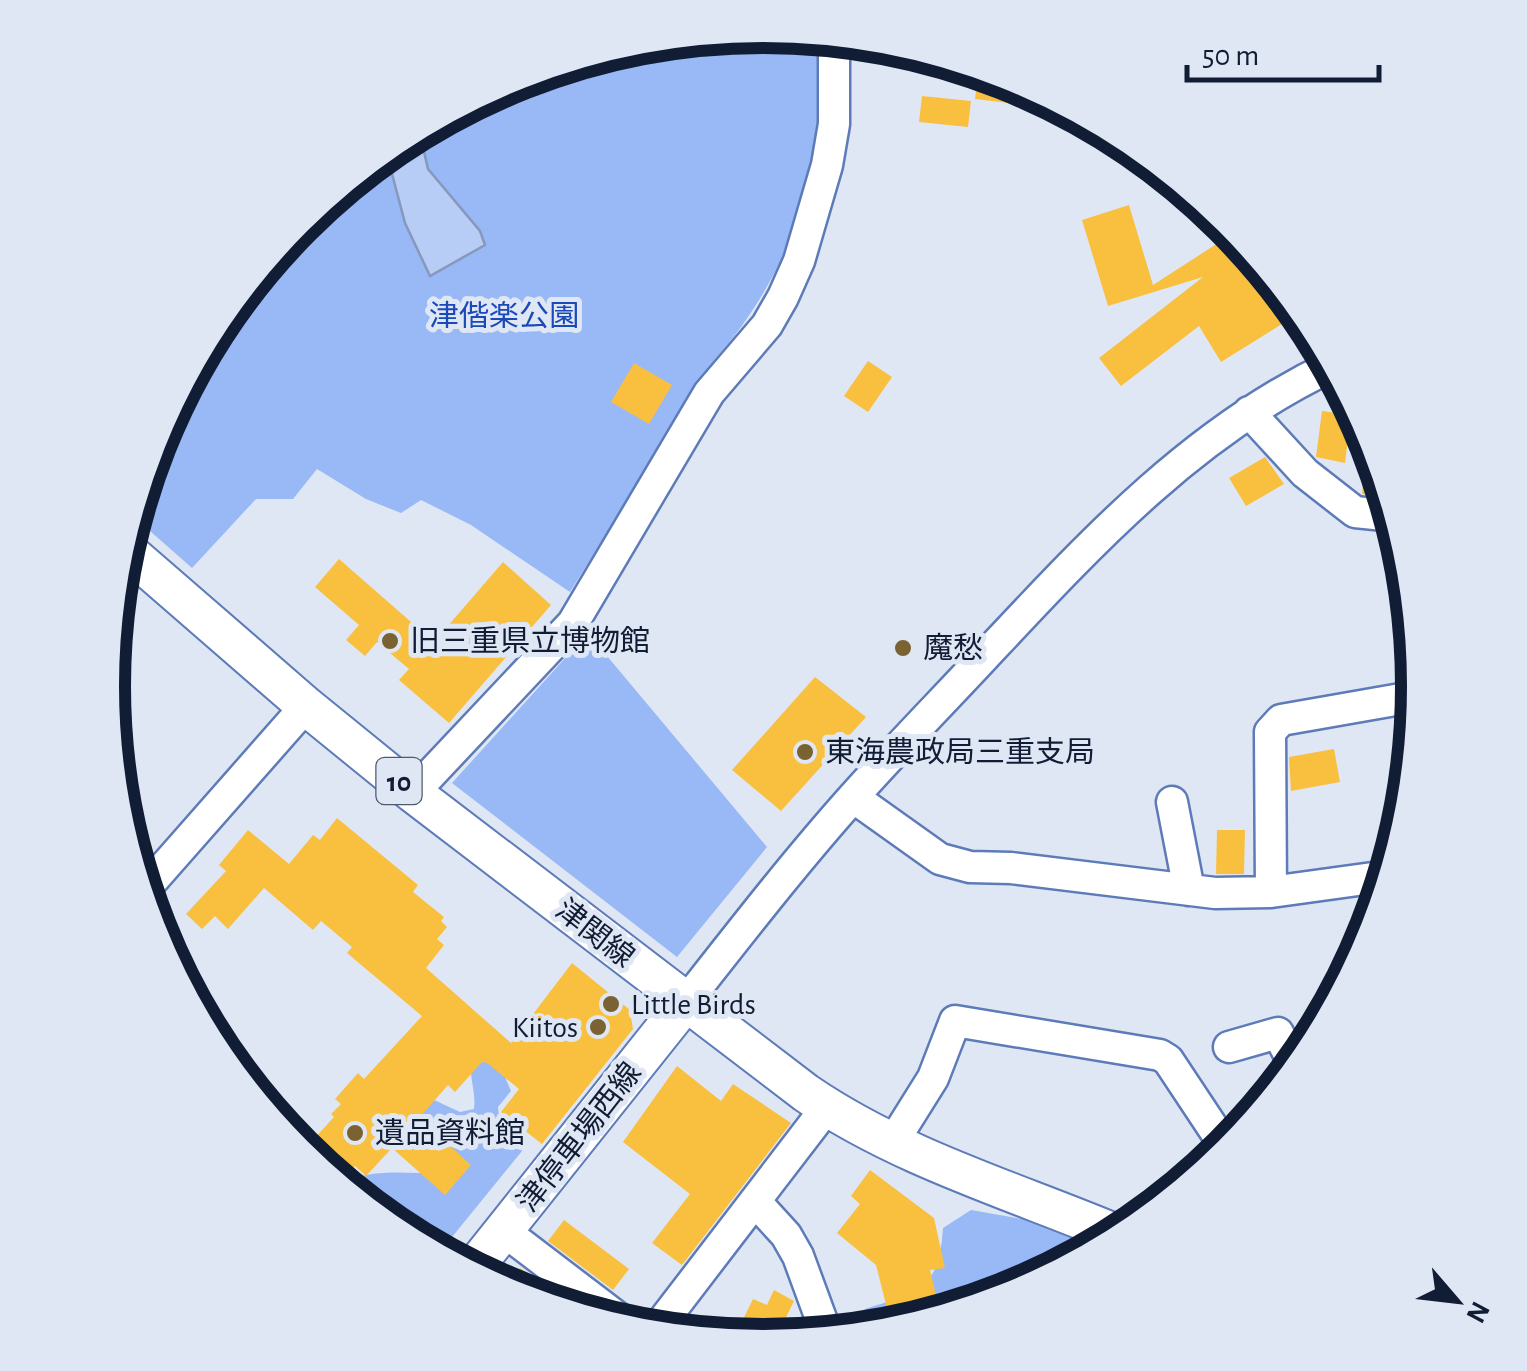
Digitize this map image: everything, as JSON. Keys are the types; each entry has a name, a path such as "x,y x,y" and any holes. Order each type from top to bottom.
{"main road":[{"name":"津関線","path":"138,560 413,793 827,1107 893,1142 1100,1227"},
{"name":"津停車場西線","path":"482,1258 685,1002"}],"street":[{"path":"413,793 572,622 709,393 767,326 799,261 827,165 834,124 834,52"},
{"path":"685,1002 853,797 1114,521 1184,459 1249,412 1286,388 1321,376"},
{"path":"1249,412 1305,473 1355,512 1378,514"},
{"path":"1271,892 1270,732 1281,720 1401,699"},
{"path":"155,878 306,706"},
{"path":"853,797 923,849 952,864 1190,890 1271,892 1372,878"},
{"path":"1172,802 1190,890"},
{"path":"893,1142 933,1078 955,1021 1160,1055 1168,1060 1218,1134"},
{"path":"1229,1047 1278,1033 1287,1050"},
{"path":"667,1316 827,1107"},
{"path":"754,1202 786,1235 798,1256 822,1320"},
{"path":"504,1232 596,1301"}],"green space":[{"name":"津偕楽公園","path":"722,49 820,50 813,161 785,251 755,307 716,358 570,592 471,525 421,500 401,513 366,499 317,469 293,499 256,499 192,568 145,527 159,480 191,403 257,297 312,234 375,179 481,113 598,69"},
{"path":"577,645 607,656 767,847 677,957 452,783"},
{"path":"494,1051 511,1091 498,1107 499,1117 522,1135 522,1151 448,1240 357,1177 420,1173 431,1137 419,1113 432,1099 460,1112 474,1109 471,1069"},
{"path":"971,1210 1067,1227 1084,1237 1046,1258 969,1290 861,1316 865,1309 912,1293 931,1277 941,1249 943,1228"}],"shaded area":[{"path":"423,146 428,169 480,231 485,245 430,276 405,223 391,168"}],"building":[{"path":"977,84 1010,97 1009,103 975,99"},
{"path":"922,96 971,101 968,127 919,122"},
{"path":"1129,205 1153,285 1221,241 1287,321 1221,362 1199,326 1121,386 1099,358 1203,277 1108,306 1082,220"},
{"path":"868,361 892,377 868,412 844,396"},
{"path":"634,363 672,385 649,424 611,402"},
{"path":"1322,411 1341,414 1349,432 1345,463 1316,457"},
{"path":"1265,457 1284,484 1246,506 1229,478"},
{"path":"1364,470 1372,495 1362,494"},
{"name":"旧三重県立博物館","path":"339,559 434,642 503,562 551,605 449,723 399,680 409,669 377,642 365,656 346,640 359,625 315,587"},
{"path":"815,677 866,717 781,811 732,770"},
{"path":"1334,749 1340,782 1291,791 1289,757"},
{"path":"337,818 418,885 413,892 444,917 441,921 447,927 437,939 444,945 426,968 511,1043 572,963 630,1010 633,1029 542,1144 501,1112 519,1089 482,1062 455,1092 448,1085 419,1118 471,1165 445,1195 392,1148 366,1176 355,1166 350,1171 314,1139 341,1104 335,1099 358,1073 364,1079 422,1016 347,953 352,947 321,921 313,930 264,888 228,929 215,916 202,929 186,914 226,871 219,865 248,830 289,864 313,835 320,840"},
{"path":"1217,830 1245,830 1244,874 1216,874"},
{"path":"677,1066 721,1101 733,1084 791,1123 682,1265 652,1243 690,1194 623,1142"},
{"path":"870,1170 934,1218 945,1268 930,1270 937,1300 888,1311 876,1265 837,1233 860,1204 851,1196"},
{"path":"564,1220 629,1269 613,1290 548,1241"},
{"path":"520,1268 541,1284 519,1275 516,1274"},
{"path":"774,1290 794,1301 783,1323 741,1323 753,1299 767,1305"}],"place":[{"name":"旧三重県立博物館","path":"390,641"},
{"name":"魔愁","path":"903,648"},
{"name":"東海農政局三重支局","path":"805,752"},
{"name":"Little Birds","path":"611,1004"},
{"name":"Kiitos","path":"598,1027"},
{"name":"遺品資料館","path":"355,1133"}]}
